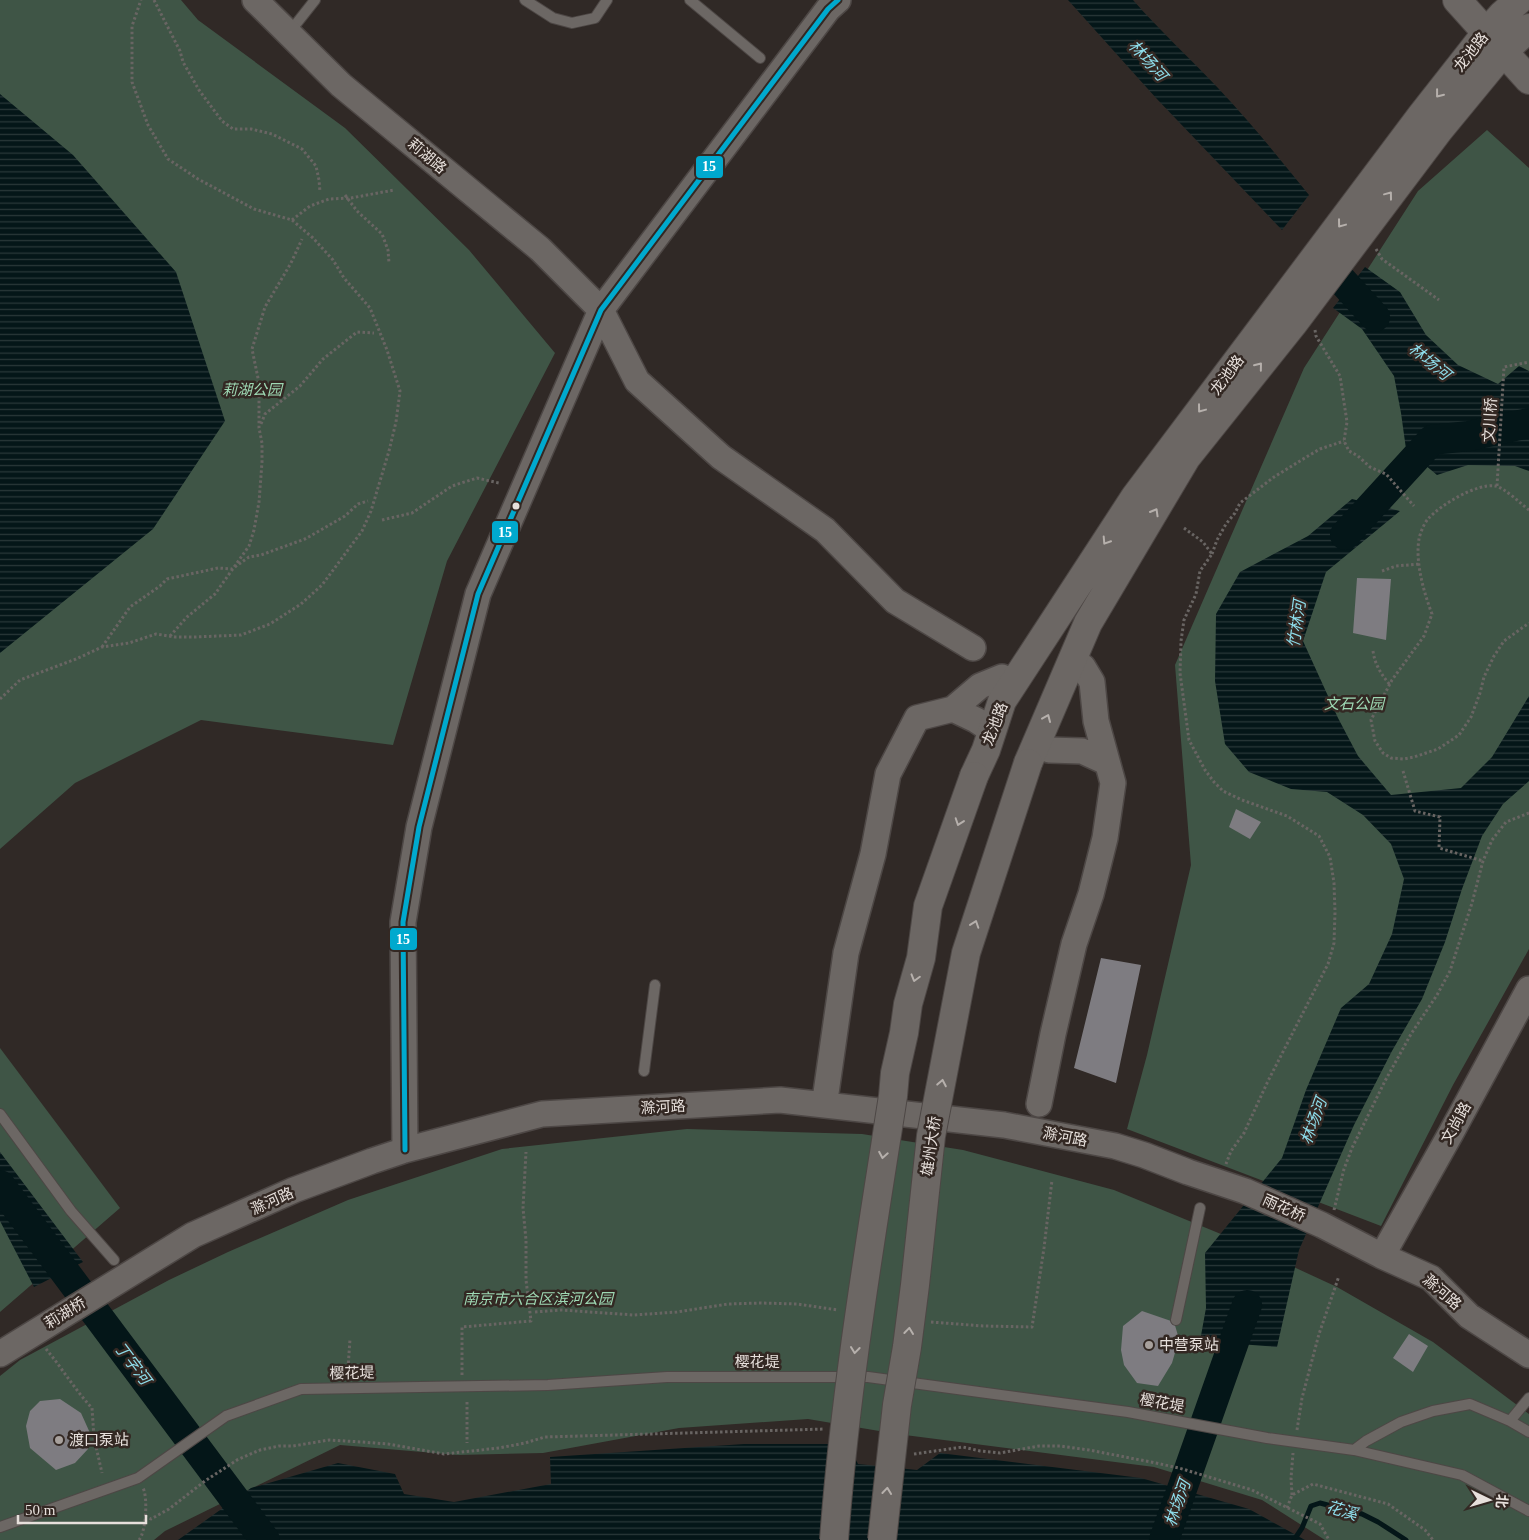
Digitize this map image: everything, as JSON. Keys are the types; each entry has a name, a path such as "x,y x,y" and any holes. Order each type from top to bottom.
{"main road":[{"path":"1458,0 1510,25 1529,80"},
{"name":"龙池路","path":"1039,757 1088,623 1186,458 1293,324 1439,130 1510,25"},
{"name":"龙池路","path":"834,1540 839,1470 865,1272 908,1004 921,958 928,906 974,776 986,750 1002,701 1135,497 1421,116 1510,25"},
{"name":"雄州大桥","path":"882,1540 897,1405 915,1285 930,1136 966,953 1039,757"}],"street":[{"name":"莉湖路","path":"255,0 341,85 540,249 601,310 637,381 721,457 825,530 895,602 973,648"},
{"path":"405,1150 403,922 419,827 478,594 601,310 828,9 838,0"},
{"path":"1039,1104 1074,944 1091,894 1105,838 1113,783 1096,721 1092,682 1083,667"},
{"path":"826,1093 846,953 873,854 888,774 917,718 953,708 980,686 1002,677"},
{"path":"953,708 988,728"},
{"path":"1039,757 1082,751 1106,762"},
{"name":"文尚路","path":"1382,1256 1529,989"},
{"name":"滁河路","path":"105,1288 193,1235 294,1190 372,1160 542,1114 780,1100 1004,1125 1070,1137 1115,1146 1245,1191"},
{"name":"雨花桥","path":"1245,1191 1327,1221"},
{"name":"滁河路","path":"1327,1221 1382,1256 1431,1278 1469,1316 1529,1356"},
{"name":"莉湖桥","path":"34,1341 105,1288"},
{"path":"0,1354 34,1341"}],"lane":[{"path":"296,24 315,0"},
{"path":"525,0 554,18 572,23 595,18 607,0"},
{"path":"690,0 760,58"},
{"path":"644,1071 655,985"},
{"path":"0,1114 71,1211 114,1260"},
{"path":"1176,1320 1200,1208"},
{"name":"樱花堤","path":"0,1526 138,1478 226,1416 301,1389 548,1385 667,1377 868,1377 1128,1412 1267,1438 1354,1450 1462,1475 1529,1511"},
{"path":"1510,1421 1529,1398"},
{"path":"1354,1450 1366,1441 1401,1422 1433,1411 1470,1404 1510,1421 1529,1432"}],"path":[{"path":"0,699 20,680 102,647 129,643 156,634 195,637 241,635 270,624 301,604 322,585 362,531 371,512 390,451 400,391 387,350 370,308 344,278 333,260 313,238 292,220 254,209 198,180 168,159 148,125 132,82 132,26 141,0"},
{"path":"154,0 180,50 183,62 199,90 222,121 233,129 251,129 272,134 302,149 316,166 320,180 320,192"},
{"path":"292,220 310,206 329,199 351,198 394,190"},
{"path":"344,195 382,234 388,250 389,264"},
{"path":"170,636 187,617 215,594 248,546 254,530 262,462 262,443 259,428 259,383 252,349 266,307 291,263 302,239"},
{"path":"1374,247 1382,259 1439,300"},
{"path":"1314,328 1316,336 1340,376 1347,422 1344,441 1349,451 1358,456 1370,468 1386,474 1414,506"},
{"path":"259,428 265,414 300,386 333,350 357,332 374,333"},
{"name":"文川桥","path":"1497,486 1504,367 1529,362"},
{"path":"1225,1167 1230,1151 1244,1133 1268,1081 1328,964 1334,943 1334,883 1330,857 1319,836 1287,816 1223,791 1205,770 1189,740 1180,673 1184,620 1196,594 1200,571 1212,554 1217,540 1240,503 1274,477 1308,456 1320,449 1344,441"},
{"path":"382,520 412,513 452,486 477,478 499,483"},
{"path":"1529,510 1497,486 1486,485 1458,496 1428,519 1419,538 1418,554 1424,592 1432,614 1424,636 1392,680 1371,720 1375,741 1383,753 1391,758 1404,759 1414,757 1438,749 1459,736 1471,717 1484,677 1494,656 1504,641 1529,623"},
{"path":"102,647 130,607 167,579 218,568 232,569 249,556 260,555 304,539 345,516 358,504 368,501"},
{"path":"1184,528 1203,542 1212,554"},
{"path":"1382,571 1396,566 1420,564"},
{"path":"1373,651 1374,662 1380,674 1391,685"},
{"path":"1403,771 1415,811 1440,817 1438,848 1482,861"},
{"path":"1327,1221 1352,1148 1411,1034 1437,995 1450,971 1472,904 1482,861 1492,840 1506,822 1529,813"},
{"path":"462,1378 462,1327 531,1321 526,1280 526,1240 523,1208 526,1152"},
{"path":"1024,1327 1032,1327 1052,1180"},
{"path":"1295,1438 1302,1398 1319,1334 1339,1276"},
{"path":"535,1312 561,1310 634,1315 685,1311 728,1304 761,1303 797,1304 832,1309"},
{"path":"348,1368 350,1340"},
{"path":"34,1341 71,1380 92,1408 94,1438 102,1473"},
{"path":"467,1402 468,1443"},
{"path":"145,1516 151,1519 169,1509 205,1481 237,1460 260,1450 279,1446 293,1446 329,1440 388,1444 444,1454 499,1448 545,1437 831,1428"},
{"path":"905,1455 963,1447 1000,1453 1040,1446 1060,1446 1179,1468 1252,1490 1320,1524 1329,1540"},
{"path":"1287,1508 1292,1495 1293,1446"},
{"path":"138,1478 146,1493 142,1537 139,1540"},
{"path":"1292,1495 1313,1484 1388,1504 1426,1530 1434,1540"}],"green space":[{"name":"莉湖公园","path":"0,0 181,0 198,20 345,128 469,250 555,353 447,561 393,745 201,720 75,783 0,849"},
{"name":"文石公园","path":"1487,130 1529,168 1529,949 1453,1085 1381,1226 1127,1129 1147,1055 1191,865 1175,665 1304,368 1418,191"},
{"path":"0,1048 120,1208 0,1312"},
{"name":"南京市六合区滨河公园","path":"687,1129 862,1134 963,1150 1114,1190 1233,1239 1337,1287 1433,1342 1529,1414 1529,1540 1325,1540 1262,1500 1154,1467 897,1434 808,1419 679,1428 543,1453 458,1455 340,1445 165,1531 154,1540 0,1540 0,1376 20,1360 169,1280 348,1200 502,1149"}],"water":[{"path":"1068,0 1133,0 1218,88 1309,195 1282,230 1156,98"},
{"path":"0,94 73,155 176,272 225,421 153,529 0,653"},
{"path":"1365,267 1400,292 1426,335 1458,365 1498,384 1519,366 1529,371 1529,471 1515,466 1468,465 1437,475 1406,449 1394,376 1362,329 1333,308"},
{"path":"1352,499 1400,511 1326,572 1303,641 1338,718 1358,756 1391,795 1461,788 1492,757 1529,696 1529,781 1503,804 1482,836 1445,942 1422,999 1392,1051 1354,1125 1299,1250 1277,1347 1200,1341 1206,1308 1205,1253 1282,1158 1306,1090 1341,1008 1369,984 1392,934 1404,879 1391,844 1363,815 1327,792 1291,789 1249,772 1225,744 1215,681 1216,614 1240,572 1308,536"},
{"path":"0,1152 83,1262 34,1287 0,1221"},
{"path":"744,1444 848,1444 858,1464 917,1470 940,1453 1141,1478 1249,1509 1305,1540 178,1540 251,1488 338,1463 395,1474 404,1494 454,1502 551,1484 550,1457"}],"building":[{"path":"1357,578 1391,579 1386,640 1353,633"},
{"path":"1236,809 1261,822 1250,839 1229,827"},
{"path":"1101,958 1141,965 1116,1083 1074,1068"},
{"name":"中营泵站","path":"1142,1311 1174,1322 1179,1339 1172,1363 1158,1386 1137,1383 1124,1365 1121,1350 1123,1326"},
{"path":"1409,1334 1428,1346 1413,1372 1393,1358"},
{"name":"渡口泵站","path":"60,1399 81,1413 90,1433 88,1449 75,1463 56,1470 30,1448 26,1426 30,1411 40,1401"}],"waterway":[{"name":"林场河","path":"1336,274 1375,317"},
{"name":"竹林河","path":"1345,535 1432,440 1469,436 1529,423"},
{"name":"丁字河","path":"0,1185 265,1540"},
{"name":"林场河","path":"1164,1540 1247,1305"},
{"name":"花溪","path":"1294,1540 1302,1528 1311,1506 1320,1503 1362,1514 1406,1540"}],"transit line":[{"name":"15","path":"405,1150 403,922 419,827 478,594 601,310 828,9 838,0"}],"place":[{"name":"中营泵站","path":"1149,1345"},
{"name":"渡口泵站","path":"59,1440"}]}
